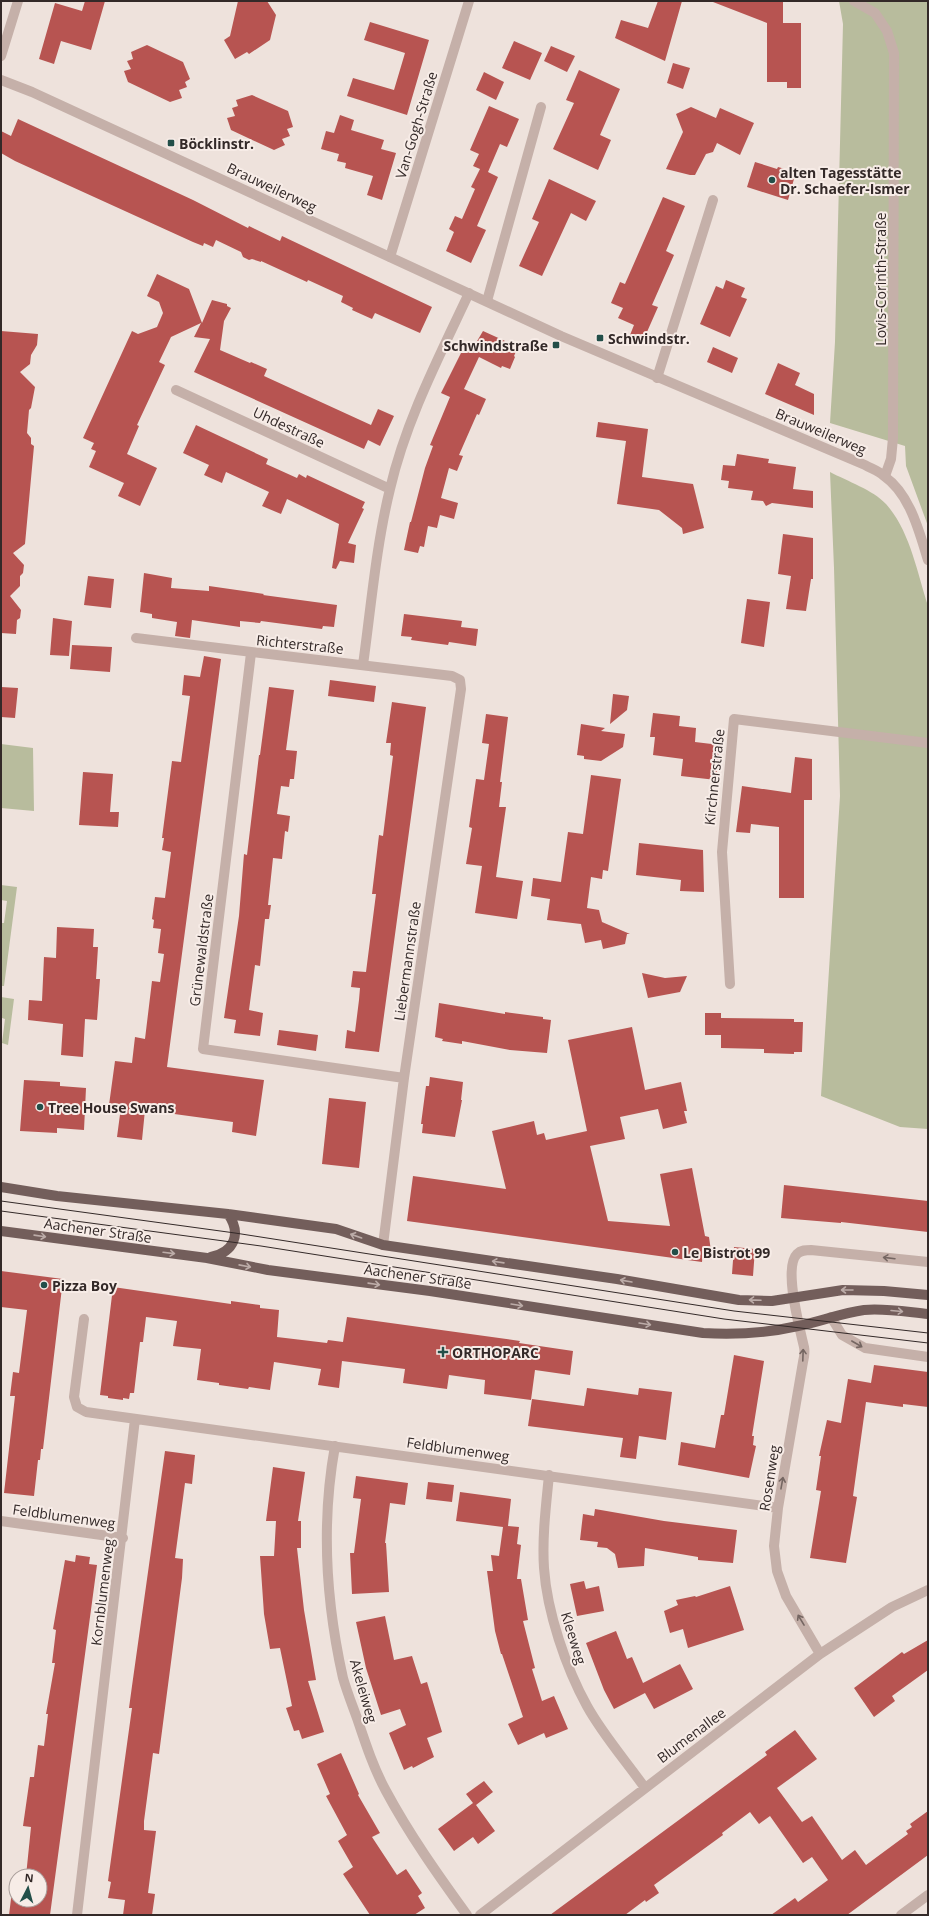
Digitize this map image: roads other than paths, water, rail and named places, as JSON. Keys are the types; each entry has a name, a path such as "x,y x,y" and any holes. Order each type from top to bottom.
{"main road":[{"name":"Aachener Straße","path":"1,1187 57,1196 228,1214 336,1229 383,1245 610,1278 733,1299 772,1301 843,1290 884,1290 928,1295"},
{"path":"207,1258 223,1254 232,1243 235,1230 233,1222 228,1214"},
{"name":"Aachener Straße","path":"1,1231 207,1258 268,1270 430,1291 703,1333 728,1334 798,1326 864,1310 893,1310 928,1314"}],"street":[{"path":"1,56 18,1"},
{"name":"Van-Gogh-Straße","path":"390,257 469,1"},
{"name":"Lovis-Corinth-Straße","path":"854,1 874,13 887,31 894,53 893,438 885,476"},
{"name":"Brauweilerweg","path":"1,80 32,92 390,257 658,378 865,465 885,476 903,495 917,527 928,560"},
{"path":"487,301 541,107"},
{"path":"658,378 713,200"},
{"path":"363,665 390,489 403,444 422,393 469,293"},
{"name":"Uhdestraße","path":"176,390 390,489"},
{"name":"Richterstraße","path":"136,638 452,676 460,680"},
{"name":"Grünewaldstraße","path":"251,653 203,1049 404,1078"},
{"name":"Liebermannstraße","path":"383,1245 404,1078 461,689 460,680"},
{"name":"Kirchnerstraße","path":"730,984 722,852 734,719 928,743"},
{"path":"793,1298 792,1270 796,1255 801,1251 825,1250 928,1262"},
{"name":"Rosenweg","path":"793,1298 804,1349 778,1508 774,1546 777,1571 786,1596 820,1654"},
{"path":"831,1317 842,1335 865,1348 928,1357"},
{"path":"84,1319 74,1398 77,1407 86,1412 135,1419"},
{"name":"Feldblumenweg","path":"135,1419 549,1475 778,1508"},
{"name":"Kornblumenweg","path":"77,1915 123,1538 135,1419"},
{"name":"Akeleiweg","path":"335,1446 329,1480 327,1552 331,1614 344,1679 369,1754 385,1790 417,1843 467,1915"},
{"name":"Kleeweg","path":"549,1475 544,1525 544,1569 552,1616 566,1665 587,1707 645,1788"},
{"name":"Feldblumenweg","path":"1,1521 123,1538"},
{"name":"Blumenallee","path":"480,1915 820,1654 892,1607 928,1590"},
{"path":"901,1915 928,1896"}],"tram line":[{"path":"1,1201 235,1233 734,1311 928,1333"},
{"path":"1,1211 261,1246 724,1319 928,1343"}],"place":[{"name":"Böcklinstr.","path":"171,143"},
{"name":"alten Tagesstätte Dr. Schaefer-Ismer","path":"772,180"},
{"name":"Schwindstr.","path":"600,338"},
{"name":"Schwindstraße","path":"556,345"},
{"name":"Tree House Swans","path":"40,1107"},
{"name":"Le Bistrot 99","path":"675,1252"},
{"name":"Pizza Boy","path":"44,1285"},
{"name":"ORTHOPARC","path":"443,1352"}]}
